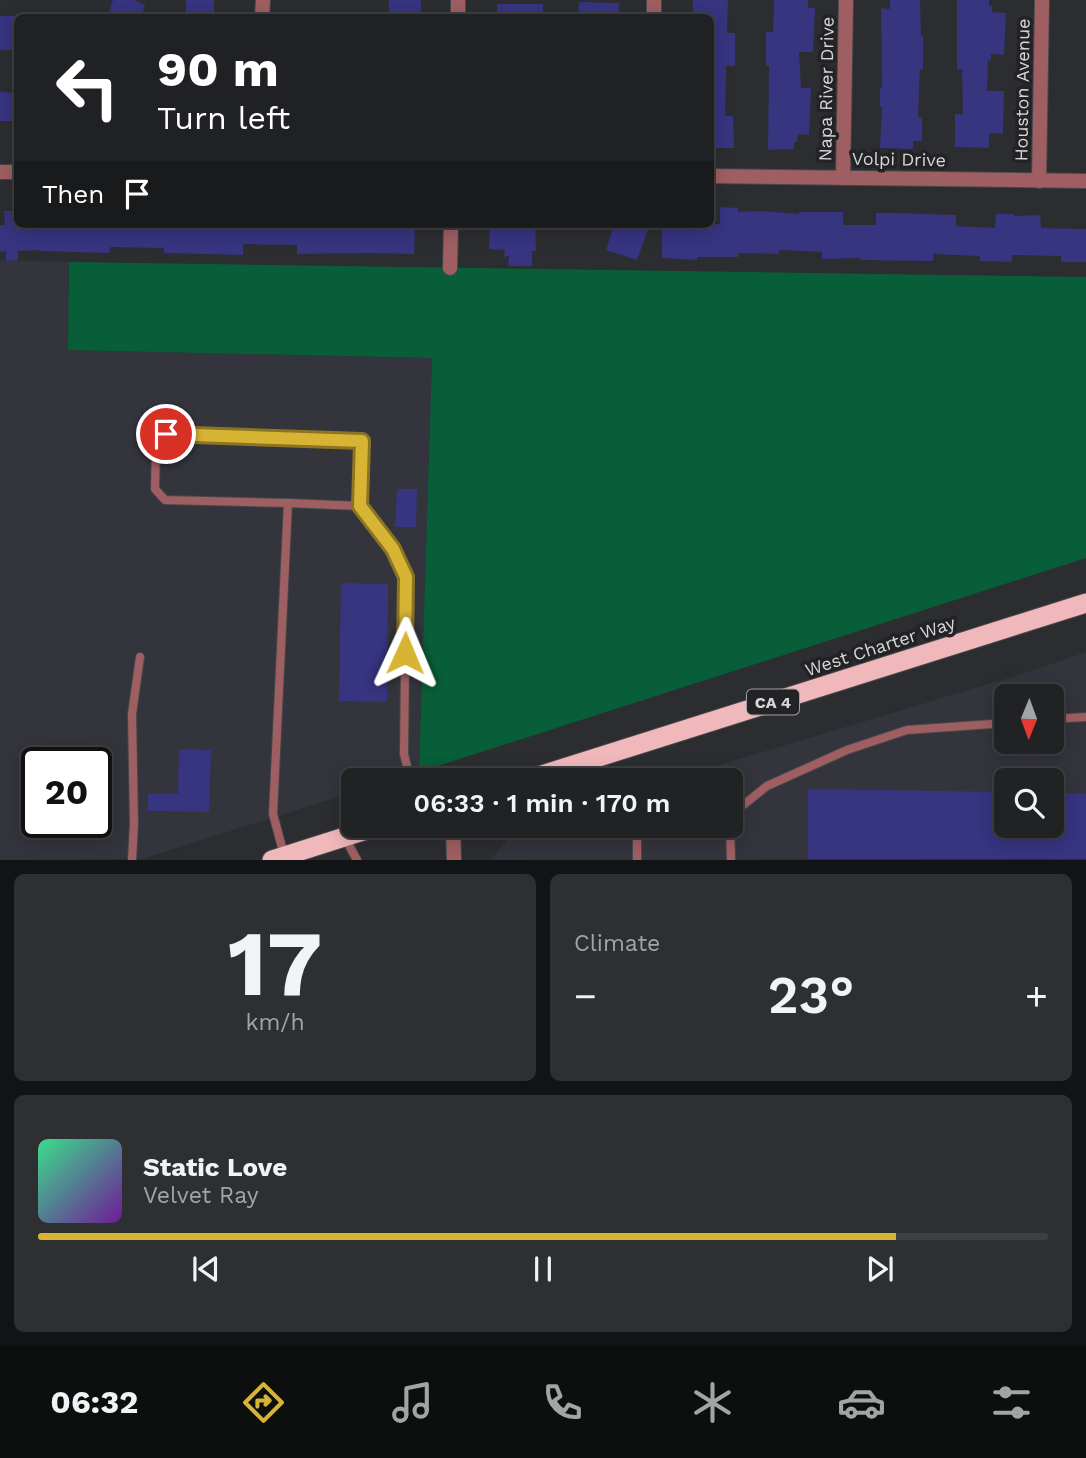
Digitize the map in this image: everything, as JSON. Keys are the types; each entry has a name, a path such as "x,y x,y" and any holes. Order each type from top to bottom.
{"highway":[{"name":"West Charter Way","path":"564,768 1086,603"},
{"path":"278,858 341,837"}],"street":[{"name":"Napa River Drive","path":"844,178 846,0"},
{"name":"Houston Avenue","path":"1039,181 1042,0"},
{"name":"Volpi Drive","path":"714,176 1086,181"},
{"path":"450,268 451,228"},
{"path":"453,838 454,859"}],"lane":[{"path":"360,506 165,500 155,489 156,446 166,434 362,441 360,506 393,549 406,577 404,754 407,768"},
{"path":"278,858 273,814 288,503"},
{"path":"132,859 132,714 140,657"},
{"path":"1064,718 1086,717"},
{"path":"743,805 768,786 846,750 907,730 994,724"},
{"path":"345,838 358,859"},
{"path":"637,838 637,859"},
{"path":"730,838 731,859"}],"shaded area":[{"path":"0,260 69,262 68,350 432,358 419,768 341,768 341,796 142,859 0,860"},
{"path":"1086,652 1086,859 491,860 508,838 743,838 743,768 710,768"}],"green space":[{"path":"69,262 1086,277 1086,558 431,768 419,768 432,358 68,350"}],"building":[{"path":"113,0 134,0 145,5 142,14 108,14"},
{"path":"186,0 214,0 214,14 186,14"},
{"path":"389,0 421,0 421,14 389,14"},
{"path":"693,0 728,0 727,33 735,33 735,66 726,66 725,116 733,116 734,148 714,148 714,14 693,14"},
{"path":"774,0 808,0 808,8 815,8 813,52 799,52 801,88 811,88 809,135 798,134 794,149 768,150 769,66 766,66 766,32 773,32"},
{"path":"890,0 920,0 923,69 920,69 918,117 922,117 922,141 913,141 913,149 880,148 881,8 890,9"},
{"path":"957,0 989,0 992,12 1006,13 1004,55 991,54 991,61 988,60 987,91 1004,91 1003,134 989,133 989,148 955,147 955,114 963,114 962,69 957,69"},
{"path":"579,2 619,3 619,14 578,14"},
{"path":"497,4 543,4 543,14 497,14"},
{"path":"0,16 14,16 14,50 0,50"},
{"path":"0,92 14,93 14,121 0,121"},
{"path":"720,207 738,208 738,212 843,212 843,225 876,225 876,213 894,213 956,215 956,226 995,228 996,214 1040,215 1041,228 1086,229 1086,262 1061,262 1061,256 1012,255 1012,262 980,261 980,256 933,254 933,261 822,259 822,252 779,250 779,254 738,253 738,257 697,257 697,260 662,258 662,228 714,228 714,224 720,224"},
{"path":"4,211 14,211 14,228 415,228 414,254 297,254 297,245 243,244 243,255 164,253 164,248 110,247 109,253 18,251 18,260 6,261 6,251 0,252 0,225 5,225"},
{"path":"490,228 535,228 536,251 532,251 532,266 508,266 509,256 504,257 505,250 489,249"},
{"path":"613,228 649,228 637,260 606,250"},
{"path":"397,489 417,489 416,527 395,527"},
{"path":"341,583 388,584 387,702 339,701"},
{"path":"179,749 211,750 209,812 148,811 148,794 178,794"},
{"path":"808,789 994,792 994,838 1064,838 1064,793 1086,794 1086,859 808,859"}],"route":[{"path":"166,434 362,441 360,506 393,549 406,577 405,653"}]}
